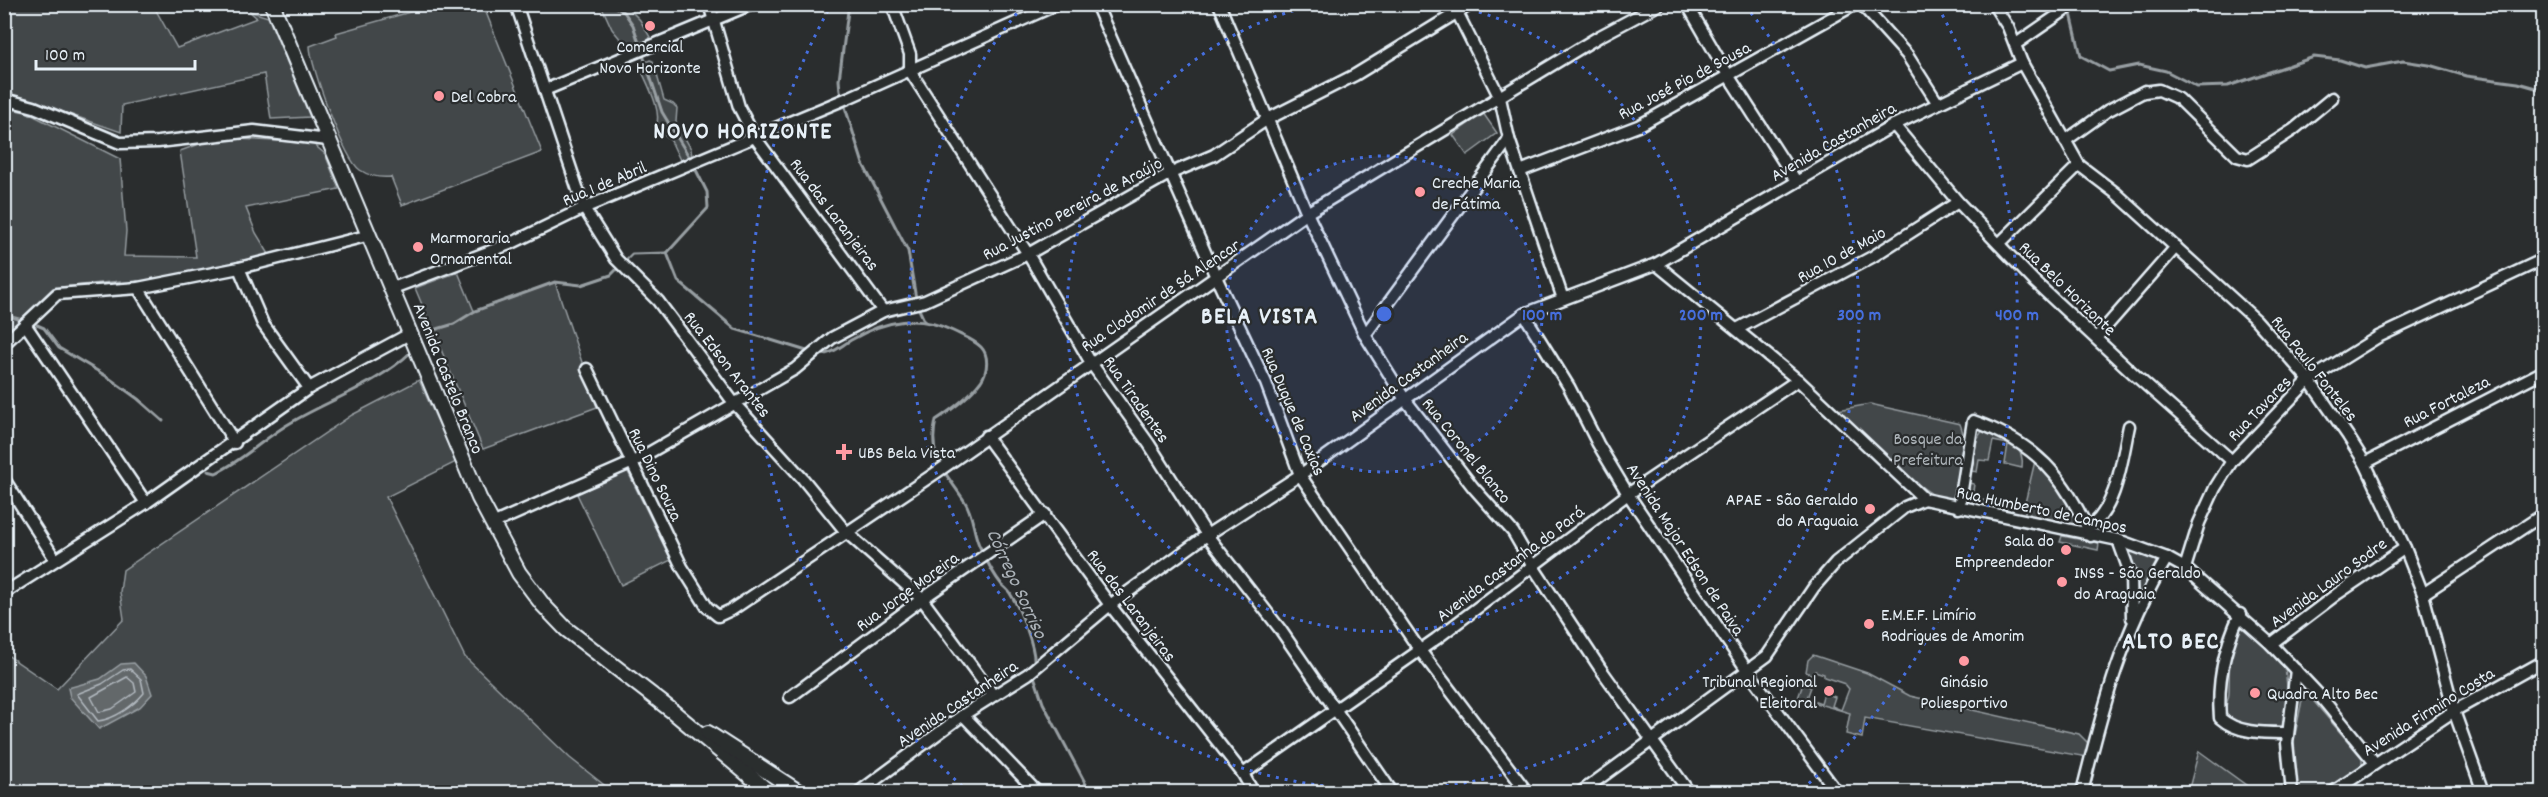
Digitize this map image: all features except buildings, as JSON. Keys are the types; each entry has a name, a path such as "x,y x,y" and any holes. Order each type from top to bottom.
{"main road":[{"name":"Avenida Castelo Branco","path":"272,4 492,524 519,573 554,616 578,640 671,710 769,792"},
{"name":"Avenida Castelo Branco","path":"671,710 747,756 799,792"}],"street":[{"name":"Rua Edson Arantes","path":"516,4 584,208 616,259 657,301 734,403 803,479 846,532 922,599 993,695"},
{"name":"Rua das Laranjeiras","path":"709,4 739,106 754,136 883,311"},
{"path":"545,90 753,4"},
{"name":"Rua Tiradentes","path":"892,4 910,54 910,71 1028,254 1091,363 1149,444 1207,535 1280,629 1392,792"},
{"name":"Rua 1 de Abril","path":"393,288 512,243 584,208 850,97 1058,4"},
{"name":"Rua Duque de Caxias","path":"1096,4 1215,277 1266,383 1300,475 1419,649 1527,792"},
{"name":"Rua Coronel Blanco","path":"1219,4 1307,213 1365,335 1404,398 1473,487 1513,532 1532,565 1689,792"},
{"name":"Rua Justino Pereira de Araújo","path":"492,524 633,462 795,369 832,338 883,311 925,301 1028,254 1169,174 1214,155 1266,120 1355,75 1455,9 1471,4"},
{"name":"Rua Clodomir de Sá Alencar","path":"698,592 707,607 718,616 733,609 937,472 1307,213 1600,36 1660,4"},
{"path":"1687,4 1728,75 1796,181"},
{"name":"Rua José Pio de Sousa","path":"1520,171 1638,126 1857,4"},
{"path":"1861,4 1906,55 1937,102"},
{"name":"Rua Paulo Fonteles","path":"1993,4 2016,44 2022,63 2079,165 2176,246 2256,320 2309,380 2365,463 2424,594 2454,711 2482,792"},
{"path":"2016,44 2074,4"},
{"path":"1455,9 1500,98 1509,139 1563,299"},
{"name":"Avenida Castanheira","path":"859,792 963,715 1028,674 1110,605 1207,535 1300,475 1404,398 1524,314 1656,264 1894,125 1937,102 2022,63"},
{"path":"2065,141 2107,111 2144,92 2159,90 2179,99 2236,155 2248,159 2293,130 2332,98"},
{"path":"4,99 34,107 120,143 158,142 254,131 328,140"},
{"name":"Rua Belo Horizonte","path":"1894,125 1958,202 2035,282 2232,461"},
{"path":"1365,335 1509,139"},
{"path":"1999,244 2079,165"},
{"name":"Rua 10 de Maio","path":"1737,329 1880,253 1958,202"},
{"path":"4,344 57,294 138,288 239,268 370,235"},
{"path":"2097,337 2176,246"},
{"name":"Rua Tavares","path":"2185,568 2199,523 2215,488 2232,461 2309,380 2378,337 2544,259"},
{"path":"1581,792 1767,656 1814,587 1836,562 1905,507 1924,498 1798,380 1656,264"},
{"path":"239,268 263,324 309,388"},
{"path":"138,288 235,443"},
{"name":"Avenida Major Edson de Paiva","path":"1524,314 1569,387 1593,435 1628,494 1747,670 1837,792"},
{"path":"25,324 146,503"},
{"path":"4,593 146,503 235,443 309,388 411,333"},
{"name":"Rua Dino Souza","path":"587,369 682,567 698,592"},
{"name":"Rua Fortaleza","path":"2365,463 2544,371"},
{"name":"Avenida Castanha do Pará","path":"1243,774 1436,639 1628,494 1798,380"},
{"path":"1959,508 1973,421 2008,435 2030,448 2052,471 2089,532 2098,522 2115,482 2129,426"},
{"name":"Rua das Laranjeiras","path":"986,436 1110,605 1243,774 1252,792"},
{"path":"4,479 55,559"},
{"name":"Rua Humberto de Campos","path":"1924,498 1959,508 2089,532 2167,558 2185,568 2240,614 2271,644 2375,763"},
{"name":"Rua Jorge Moreira","path":"790,697 922,599 1045,514"},
{"path":"2424,594 2544,514"},
{"path":"2118,540 2131,576 2132,621"},
{"name":"Avenida Lauro Sodre","path":"2271,644 2337,594 2405,548"},
{"path":"2082,792 2116,664 2132,621 2167,558"},
{"path":"2240,614 2228,640 2218,703 2220,718 2229,726 2263,733 2288,733"},
{"name":"Avenida Firmino Costa","path":"2334,792 2454,711 2544,662"},
{"path":"2292,792 2288,733 2296,670"},
{"path":"963,715 1037,792"}],"green space":[{"path":"5,4 153,5 177,48 257,18 249,11 268,17 310,117 271,119 264,74 122,105 121,132 5,92"},
{"path":"438,4 483,5 542,152 402,205 391,177 367,174 354,163 329,112 310,46 337,36 336,33"},
{"path":"601,5 625,5 640,20 650,37 648,42 627,47 612,29"},
{"path":"653,61 664,100 677,108 676,122 691,149 692,158 680,160 671,141 656,128 658,121 656,105 639,65"},
{"path":"5,108 26,112 120,159 126,231 124,256 196,257 180,151 205,142 238,139 312,143 325,154 339,189 246,208 256,233 272,259 120,289 120,281 53,288 5,334"},
{"path":"1483,113 1497,133 1467,155 1453,135"},
{"path":"458,272 474,311 555,282 597,407 483,449 415,288"},
{"path":"419,380 456,462 386,497 465,657 570,758 613,792 5,792 4,653 57,689 124,619 120,592 123,570 352,415"},
{"name":"Bosque da Prefeitura","path":"1870,404 1960,424 1964,441 1963,463 1958,485 1950,501 1939,498 1909,477 1838,410"},
{"path":"1982,431 2011,442 2020,453 2022,468 2005,464 2008,444 1993,441 1989,461 1979,460 1977,472 1971,471 1977,439"},
{"path":"2035,461 2068,501 2075,519 2075,526 2025,516 2025,503"},
{"path":"627,470 671,560 621,585 577,494"},
{"path":"1969,483 1974,484 1972,498 2015,506 2010,515 1968,504"},
{"path":"2062,536 2099,543 2098,550 2060,542"},
{"path":"2130,550 2154,559 2156,562 2140,597"},
{"path":"2239,627 2244,627 2285,667 2288,697 2283,727 2269,730 2254,728 2226,716 2231,651"},
{"path":"1813,655 1867,673 1910,696 2079,734 2089,744 2087,757 1865,718 1862,738 1846,734 1850,713 1798,698 1803,684 1811,687 1807,698 1821,703 1824,693 1835,697 1832,706 1841,710 1849,689 1845,684 1824,677 1824,674 1815,671 1813,675 1806,672 1808,660"},
{"path":"2304,690 2362,758 2362,765 2323,792 2297,792 2294,740"},
{"path":"2199,751 2250,788 2243,792 2188,792"}],"water":[{"path":"134,663 146,676 152,694 140,707 99,729 70,697 68,688 100,679 121,664"}],"waterway":[{"name":"Córrego Sorriso","path":"610,4 624,12 633,25 662,112 691,160"},
{"path":"846,4 848,11 839,80 840,91 863,164 908,251 917,305 924,320"},
{"path":"2070,9 2081,56 2109,71 2139,65 2166,71 2197,87 2228,86 2314,57 2340,60 2365,68 2403,61 2429,65 2466,76 2518,83 2539,89 2544,93"},
{"name":"Córrego Sorriso","path":"667,253 708,208 707,192 694,166"},
{"name":"Córrego Sorriso","path":"667,253 678,281 735,329 810,352"},
{"path":"427,332 454,324 475,311 555,282 581,285 611,275 632,254 667,253"},
{"path":"4,315 19,319"},
{"name":"Córrego Sorriso","path":"816,355 831,352 878,327 915,321 927,322 953,331 975,342 984,350 987,363 983,377 966,397 936,420 934,445 940,464 968,507 977,540 987,560 1019,609 1030,639 1034,664"},
{"path":"37,325 44,328 59,348 106,376 163,421"},
{"path":"208,471 216,473 226,468 282,428 369,382 411,352"},
{"name":"Córrego Sorriso","path":"1033,673 1043,703 1090,792"}],"place":[{"name":"Comercial Novo Horizonte","path":"650,26"},
{"name":"Del Cobra","path":"439,96"},
{"name":"Creche Maria de Fátima","path":"1420,192"},
{"name":"Marmoraria Ornamental","path":"418,247"},
{"name":"UBS Bela Vista","path":"844,452"},
{"name":"APAE - São Geraldo do Araguaia","path":"1870,509"},
{"name":"Sala do Empreendedor","path":"2066,550"},
{"name":"INSS - São Geraldo do Araguaia","path":"2062,582"},
{"name":"E.M.E.F. Limírio Rodrigues de Amorim","path":"1869,624"},
{"name":"Ginásio Poliesportivo","path":"1964,661"},
{"name":"Tribunal Regional Eleitoral","path":"1829,691"},
{"name":"Quadra Alto Bec","path":"2255,693"}],"district":[{"name":"NOVO HORIZONTE","path":"743,130"},
{"name":"BELA VISTA","path":"1260,315"},
{"name":"ALTO BEC","path":"2171,640"}]}
